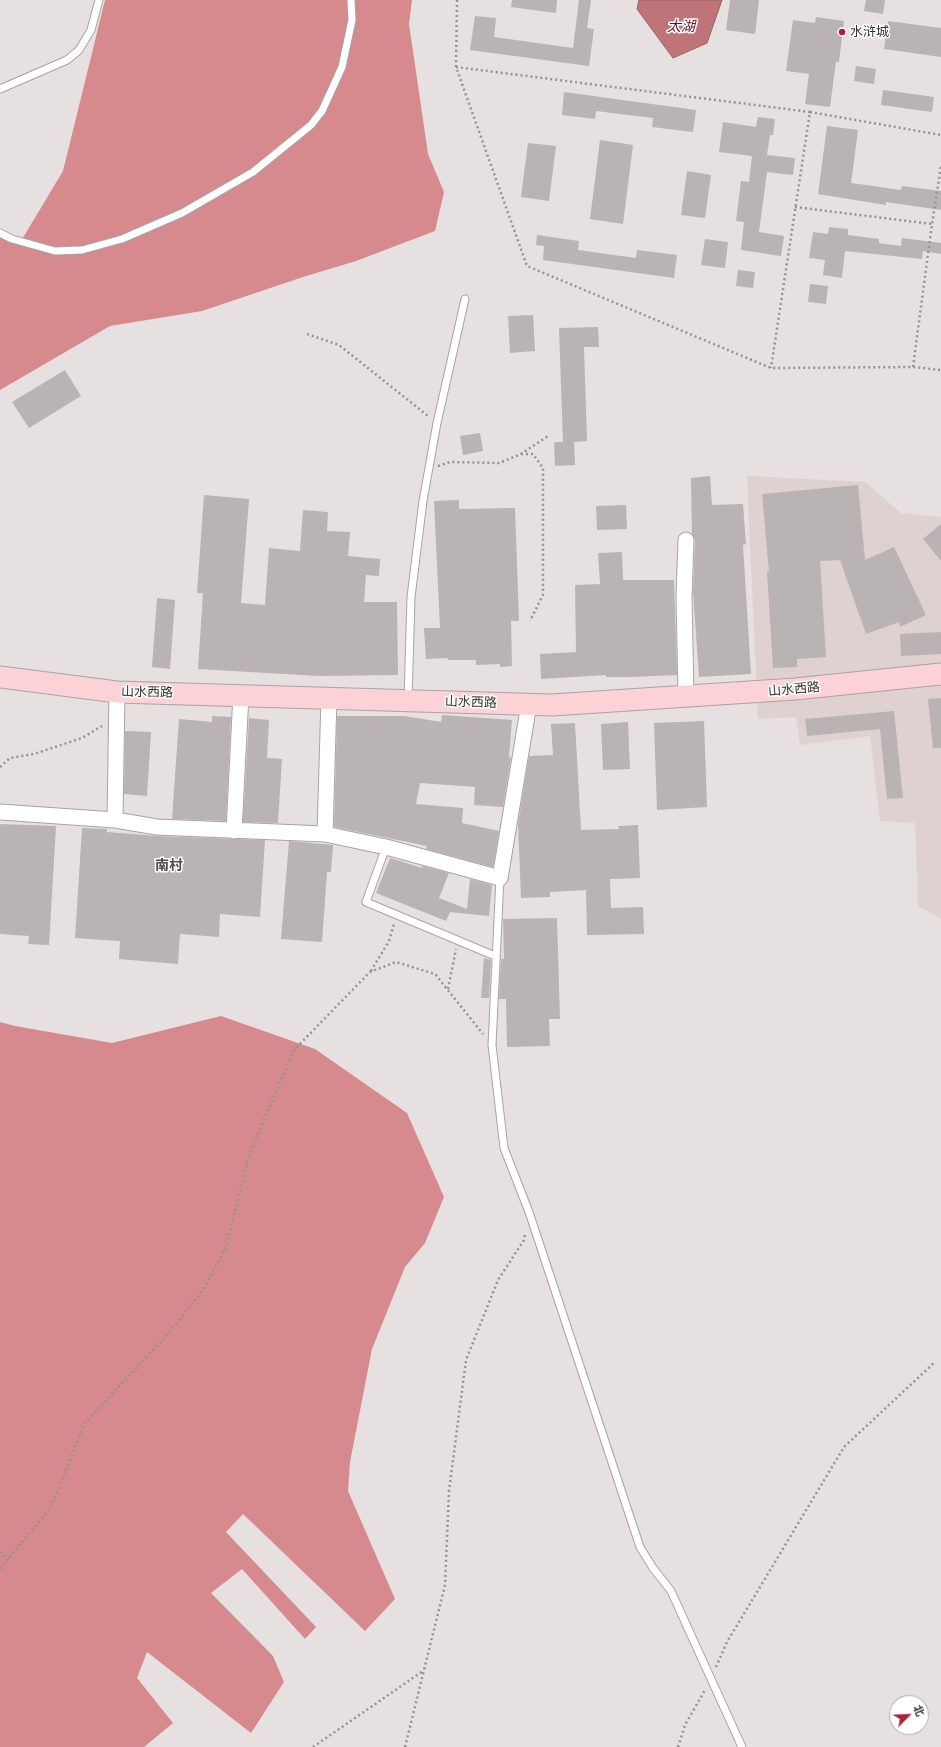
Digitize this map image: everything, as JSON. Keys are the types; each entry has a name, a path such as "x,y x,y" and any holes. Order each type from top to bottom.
{"street":[{"path":"686,540 684,597 686,696"},
{"name":"山水西路","path":"0,677 117,692 241,694 552,705 795,689 941,674"},
{"path":"115,820 117,692"},
{"path":"234,831 241,694"},
{"path":"325,834 330,698"},
{"path":"0,812 115,820 156,827 325,834 386,847 500,878 529,704"}],"lane":[{"path":"0,89 67,60 78,50 91,30 99,0"},
{"path":"0,233 12,239 56,251 82,250 122,239 182,213 253,172 311,125 322,111 342,67 352,20 351,0"},
{"path":"408,699 411,597 429,470 437,423 465,299"},
{"path":"386,847 366,902 495,956"},
{"path":"500,878 495,956 492,1046 504,1148 529,1212 640,1547 653,1568 671,1591 742,1747"}],"path":[{"path":"457,0 456,67 526,266 771,368 913,368 941,370"},
{"path":"456,67 810,112 941,135"},
{"path":"771,368 810,112"},
{"path":"913,368 941,166"},
{"path":"795,208 932,224"},
{"path":"307,334 339,345 437,423"},
{"path":"429,470 450,462 499,463 521,454 548,436"},
{"path":"521,454 533,454 543,468 543,595 530,621"},
{"path":"0,767 10,758 34,754 82,738 116,718"},
{"path":"0,1569 9,1560 51,1507 85,1423 167,1335 203,1290 226,1247 250,1152 294,1050 370,972 389,941 397,915"},
{"path":"448,990 457,941"},
{"path":"370,972 396,962 434,974 492,1046"},
{"path":"405,1747 445,1585 449,1490 466,1360 498,1280 524,1240 529,1212"},
{"path":"678,1747 685,1725 711,1679 727,1642 844,1447 935,1362"},
{"path":"0,1552 9,1560"},
{"path":"313,1747 424,1671"}],"shaded area":[{"path":"105,0 412,0 409,24 428,154 444,192 435,231 356,261 202,311 110,326 0,390 0,234 21,241 63,171"},
{"path":"747,476 865,482 901,513 941,517 941,919 918,906 915,823 880,821 870,736 800,745 796,717 758,719"},
{"path":"221,1016 315,1049 407,1113 444,1197 425,1243 405,1267 372,1349 350,1462 348,1491 395,1599 365,1631 243,1514 226,1532 316,1627 305,1639 242,1569 211,1593 273,1656 284,1682 251,1733 147,1652 137,1678 173,1723 144,1747 0,1747 0,1022 112,1043"}],"water":[{"name":"太湖","path":"639,0 722,0 707,43 673,58 637,9"}],"building":[{"path":"512,0 557,0 556,13 511,7"},
{"path":"579,0 591,0 587,28 594,29 589,66 470,50 475,16 496,18 494,37 573,48"},
{"path":"730,0 759,0 755,34 726,30"},
{"path":"866,0 885,0 883,14 864,11"},
{"path":"816,17 844,21 839,62 836,62 830,107 805,104 809,74 786,71 793,20 815,23"},
{"path":"888,21 941,28 941,57 884,49"},
{"path":"856,66 876,69 874,84 854,81"},
{"path":"883,90 934,97 932,112 881,105"},
{"path":"564,92 696,110 693,132 652,127 653,118 596,111 595,119 562,115"},
{"path":"758,117 775,119 773,135 770,135 767,155 795,158 793,175 767,172 759,232 784,236 781,256 741,250 744,222 736,221 741,181 749,182 752,156 719,152 723,122 756,127"},
{"path":"827,126 858,130 851,183 901,190 902,186 941,191 941,210 886,202 886,205 818,194"},
{"path":"600,140 633,145 623,224 590,219"},
{"path":"528,143 556,146 549,201 521,197"},
{"path":"687,171 711,175 705,218 681,215"},
{"path":"829,227 848,229 848,235 879,239 879,243 901,246 902,238 941,243 941,254 923,251 922,259 845,251 842,278 823,275 825,260 809,258 813,232 828,234"},
{"path":"537,235 579,241 578,250 636,258 637,250 677,255 674,278 543,260 544,246 536,245"},
{"path":"705,239 728,242 725,268 701,265"},
{"path":"738,270 755,272 753,288 736,286"},
{"path":"810,284 828,286 826,304 808,302"},
{"path":"533,315 535,351 510,353 508,316"},
{"path":"598,327 599,347 584,347 587,441 574,442 575,465 555,466 554,442 563,442 559,328"},
{"path":"65,370 81,396 29,428 12,402"},
{"path":"480,433 483,451 463,455 460,436"},
{"path":"710,476 712,505 743,504 746,544 743,545 751,674 699,677 693,592 695,540 692,534 691,478"},
{"path":"858,485 865,560 894,547 926,615 900,627 899,622 866,634 840,560 820,561 826,657 797,659 797,667 773,668 767,572 769,572 762,494"},
{"path":"204,495 249,499 241,603 265,605 269,548 300,551 303,510 328,512 327,531 350,532 348,556 380,559 379,576 366,575 364,602 397,602 398,675 319,676 198,669 203,593 197,593"},
{"path":"459,500 459,509 515,508 519,621 511,621 512,666 500,667 500,664 476,665 476,660 448,660 448,658 426,659 424,628 440,628 434,501"},
{"path":"626,505 627,529 597,530 596,506"},
{"path":"941,524 941,561 923,539"},
{"path":"622,552 623,580 674,580 677,675 606,677 606,675 541,679 540,654 576,652 575,585 600,584 598,553"},
{"path":"157,598 175,600 170,669 152,667"},
{"path":"941,632 941,654 901,656 900,634"},
{"path":"941,698 941,748 933,748 928,699"},
{"path":"894,711 903,798 887,799 880,729 807,736 805,719"},
{"path":"442,715 512,720 509,757 511,757 503,807 474,805 475,787 420,783 416,804 463,808 462,823 499,831 493,867 426,849 427,846 334,827 337,716 404,716 441,722"},
{"path":"212,716 231,717 226,821 172,819 179,719 212,722"},
{"path":"249,718 269,720 267,758 282,759 278,823 243,822"},
{"path":"704,721 707,807 657,810 654,723"},
{"path":"628,722 630,769 603,770 601,724"},
{"path":"575,723 581,830 619,829 618,826 638,825 640,878 610,879 611,908 643,907 644,934 587,935 586,890 550,892 550,897 521,898 518,824 529,756 553,755 551,724"},
{"path":"125,731 151,732 147,796 124,794"},
{"path":"0,824 56,826 49,945 28,944 29,936 0,934"},
{"path":"82,828 107,829 107,832 157,836 265,840 260,917 220,914 219,937 180,934 178,964 119,959 120,941 75,938"},
{"path":"289,841 333,845 331,872 327,872 322,942 281,939"},
{"path":"390,858 422,868 422,866 449,873 439,898 467,909 470,879 492,885 489,916 450,912 446,921 376,893"},
{"path":"557,918 560,1019 549,1019 550,1046 507,1047 506,999 499,999 501,959 504,959 503,919"},
{"path":"484,958 491,960 489,998 481,998"}],"place":[{"name":"水浒城","path":"842,32"}],"district":[{"name":"南村","path":"169,865"}]}
